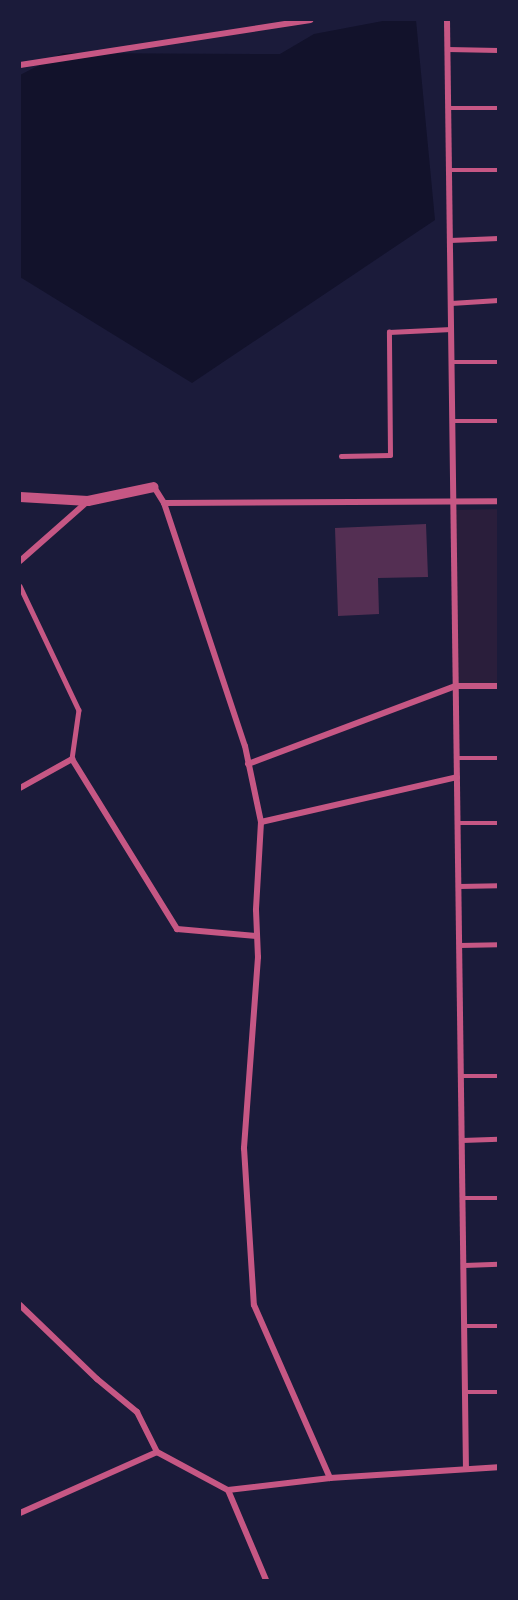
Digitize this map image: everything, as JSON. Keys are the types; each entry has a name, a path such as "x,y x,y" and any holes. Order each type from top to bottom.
{"street":[{"path":"20,65 311,20"},
{"path":"447,20 466,1467"},
{"path":"20,497 88,501 154,487 164,503 248,764 261,822 257,936 244,1148 254,1305 330,1478"},
{"path":"20,561 88,501"},
{"path":"164,503 498,501"},
{"path":"248,764 456,686 498,686"},
{"path":"20,788 72,759 177,928 257,936"},
{"path":"261,822 457,777"},
{"path":"20,1305 97,1379 137,1412 157,1452 228,1490 330,1478 466,1467 498,1467"},
{"path":"20,1513 157,1452"},
{"path":"228,1490 266,1581"}],"lane":[{"path":"448,50 498,50"},
{"path":"448,108 498,108"},
{"path":"449,170 498,170"},
{"path":"450,240 498,238"},
{"path":"451,303 498,300"},
{"path":"341,456 390,455 389,332 451,328"},
{"path":"452,362 498,362"},
{"path":"452,421 498,421"},
{"path":"20,586 79,710 72,759"},
{"path":"457,758 498,758"},
{"path":"458,823 498,823"},
{"path":"459,886 498,885"},
{"path":"459,945 498,944"},
{"path":"461,1076 498,1076"},
{"path":"462,1140 498,1139"},
{"path":"463,1198 498,1198"},
{"path":"464,1265 498,1264"},
{"path":"464,1326 498,1326"},
{"path":"465,1392 498,1392"}],"shaded area":[{"path":"388,20 416,20 435,220 192,383 20,277 20,75 63,53 280,54 314,34"},
{"path":"498,509 498,686 456,686 454,510"}],"building":[{"path":"426,524 428,577 378,578 379,614 338,616 335,528"}]}
